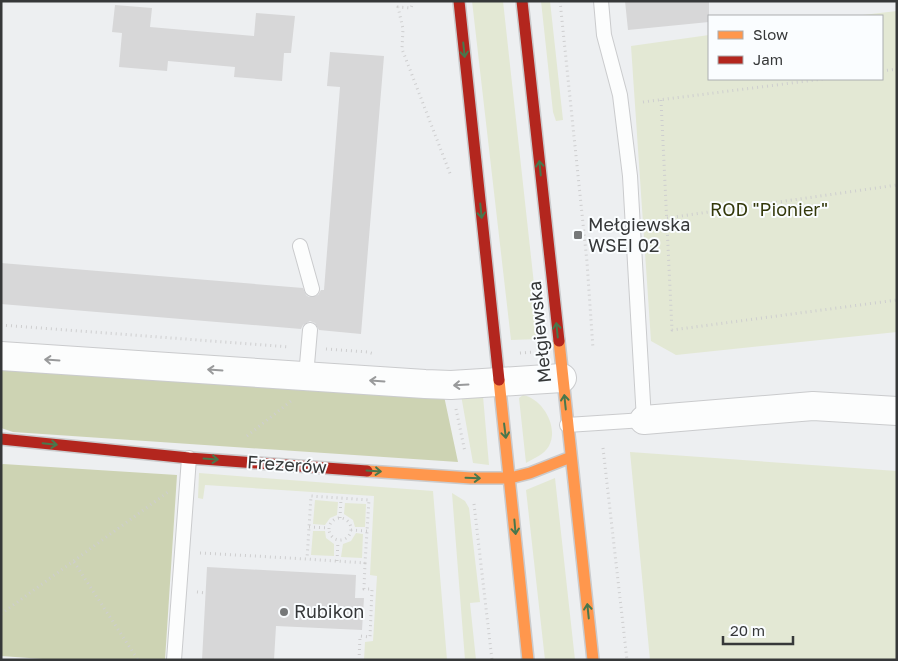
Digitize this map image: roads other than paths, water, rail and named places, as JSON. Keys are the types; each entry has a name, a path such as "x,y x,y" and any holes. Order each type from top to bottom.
{"main road":[{"path":"459,1 528,660"},
{"name":"Mełgiewska","path":"522,1 594,660"},
{"name":"Frezerów","path":"1,438 189,458 471,478 510,478 537,471 571,457"}],"street":[{"path":"1,356 442,385 562,378"},
{"path":"644,420 813,406 897,411"}],"lane":[{"path":"567,425 644,420 630,176 620,95 604,36 601,1"},
{"path":"300,246 312,289"},
{"path":"306,376 310,330"},
{"path":"174,660 189,458"}],"place":[{"name":"Mełgiewska WSEI 02","path":"578,235"},
{"name":"Rubikon","path":"284,612"}],"park label":[{"name":"ROD \"Pionier\"","path":"769,210"}]}
